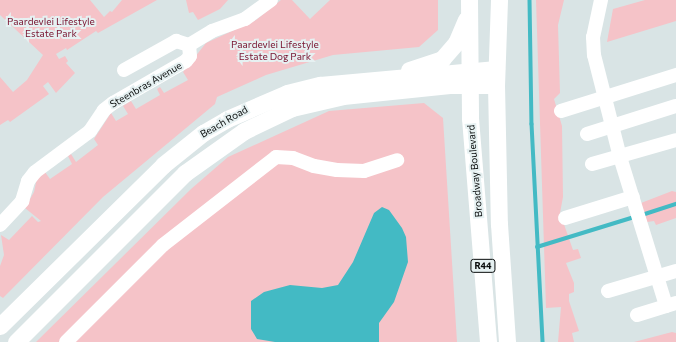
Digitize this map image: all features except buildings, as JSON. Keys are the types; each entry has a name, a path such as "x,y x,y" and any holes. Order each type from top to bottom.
{"main road":[{"name":"Broadway Boulevard","path":"499,0 496,77 499,224 507,342"},
{"name":"Broadway Boulevard","path":"468,8 470,118 488,342"},
{"path":"393,78 405,71 442,58 456,43 468,8"},
{"name":"Beach Road","path":"16,342 184,173 244,131 292,108 343,96 470,79 496,77"},
{"name":"Beach Road","path":"0,326 109,215 163,165 203,133 250,107 287,93 320,85 393,78 470,79"}],"street":[{"path":"124,70 176,41 189,45 212,31 244,19 271,0"},
{"path":"601,0 593,37 594,55 603,98 657,277 671,305 638,315"},
{"name":"Steenbras Avenue","path":"0,225 22,201 28,181 35,172 90,131 104,110 113,103 186,61 191,52 189,45"},
{"path":"561,111 676,75"},
{"path":"587,134 676,106"},
{"path":"592,164 676,140"},
{"path":"66,342 164,245 276,157 293,158 314,166 337,170 364,170 397,160"},
{"path":"565,218 633,197"},
{"path":"608,291 676,271"}],"green space":[{"name":"Paardevlei Lifestyle Estate Park","path":"0,0 90,0 104,17 110,11 112,12 122,0 157,0 98,33 96,31 67,50 66,48 56,54 59,59 65,56 68,61 66,63 75,73 56,93 48,82 43,86 49,94 10,122 8,120 0,125 0,77 13,92 27,80 43,55 0,15"},
{"path":"186,0 228,0 220,9 198,20 193,12 189,13"},
{"name":"Paardevlei Lifestyle Estate Dog Park","path":"281,0 292,0 310,19 330,0 438,0 438,30 419,47 333,55 266,75 217,97 215,104 103,197 3,298 0,296 0,266 4,255 1,235 9,240 32,216 38,222 41,221 25,208 34,192 37,178 45,172 50,179 72,164 68,156 71,154 76,162 98,145 94,139 111,113 116,121 128,114 123,106 131,101 136,109 160,95 157,89 160,87 164,93 188,80 183,72 206,43 256,20"},
{"path":"536,0 564,0 558,25 560,93 554,99 562,126 563,197 560,213 573,250 578,249 581,258 566,263 574,283 574,292 569,294 569,301 579,331 572,333 574,342 558,342 561,307 546,308"},
{"path":"645,0 676,0 676,21 607,42 613,9"},
{"path":"424,103 443,118 457,342 36,342 191,189 228,157 329,111"},
{"path":"672,191 676,192 676,218 656,225 654,221 647,222 641,203"},
{"path":"672,332 676,333 676,342 634,342"}],"water":[{"path":"382,207 389,210 402,228 406,237 408,262 394,302 379,323 379,342 275,342 257,339 251,329 251,301 264,292 290,285 322,288 338,285 353,262 374,213"}],"waterway":[{"path":"530,0 532,124 543,342"},
{"path":"645,214 676,204"},
{"path":"537,247 631,218"}]}
